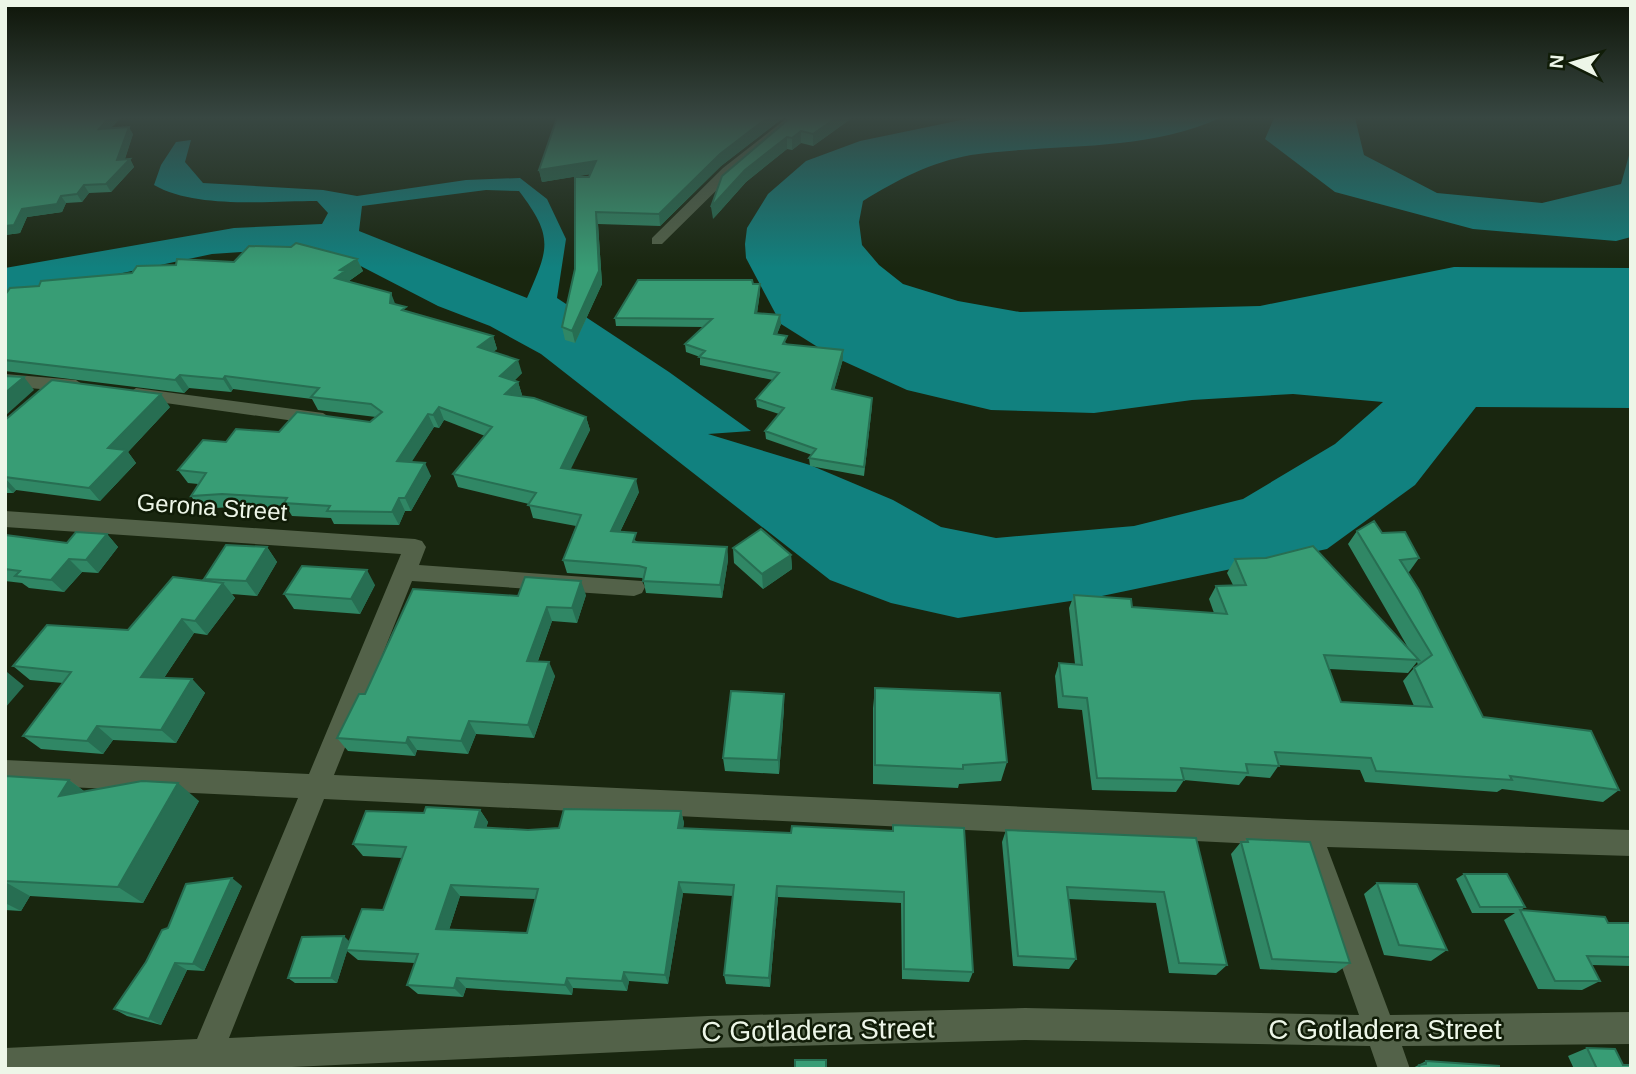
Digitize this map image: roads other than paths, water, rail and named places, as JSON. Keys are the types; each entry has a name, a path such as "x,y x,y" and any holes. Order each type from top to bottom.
{"street":[{"path":"657,241 732,168"},
{"path":"5,380 97,389"},
{"path":"36,402 57,384"},
{"path":"123,393 337,421"},
{"name":"Gerona Street","path":"5,519 415,547 405,572"},
{"path":"203,1061 405,572 634,587"},
{"path":"5,772 1308,833 1631,843"},
{"path":"1308,833 1394,1069"},
{"name":"C Gotladera Street","path":"5,1064 203,1061 708,1032 1025,1024 1380,1031 1631,1028"}],"water":[{"path":"160,168 190,168 203,183 323,190 357,196 466,180 520,178 547,199 566,239 557,298 669,372 751,431 708,434 810,465 893,500 941,527 996,538 1134,526 1243,499 1335,444 1383,402 1293,394 1192,400 1094,413 991,410 907,390 832,356 781,324 746,258 747,228 768,194 798,168 926,168 863,201 859,222 862,245 879,265 903,284 958,301 1020,312 1260,306 1454,267 1631,268 1631,408 1476,407 1415,485 1327,549 1097,597 958,618 891,603 830,580 541,354 490,326 438,306 349,260 269,250 212,254 5,298 5,268 234,228 322,224 328,213 317,201 211,201 171,193 154,185","holes":["486,190 519,191 543,232 544,243 540,267 527,298 359,231 362,206"]},
{"path":"1303,168 1389,168 1437,193 1542,203 1621,184 1625,168 1631,168 1631,237 1616,241 1473,229 1335,192"}]}
